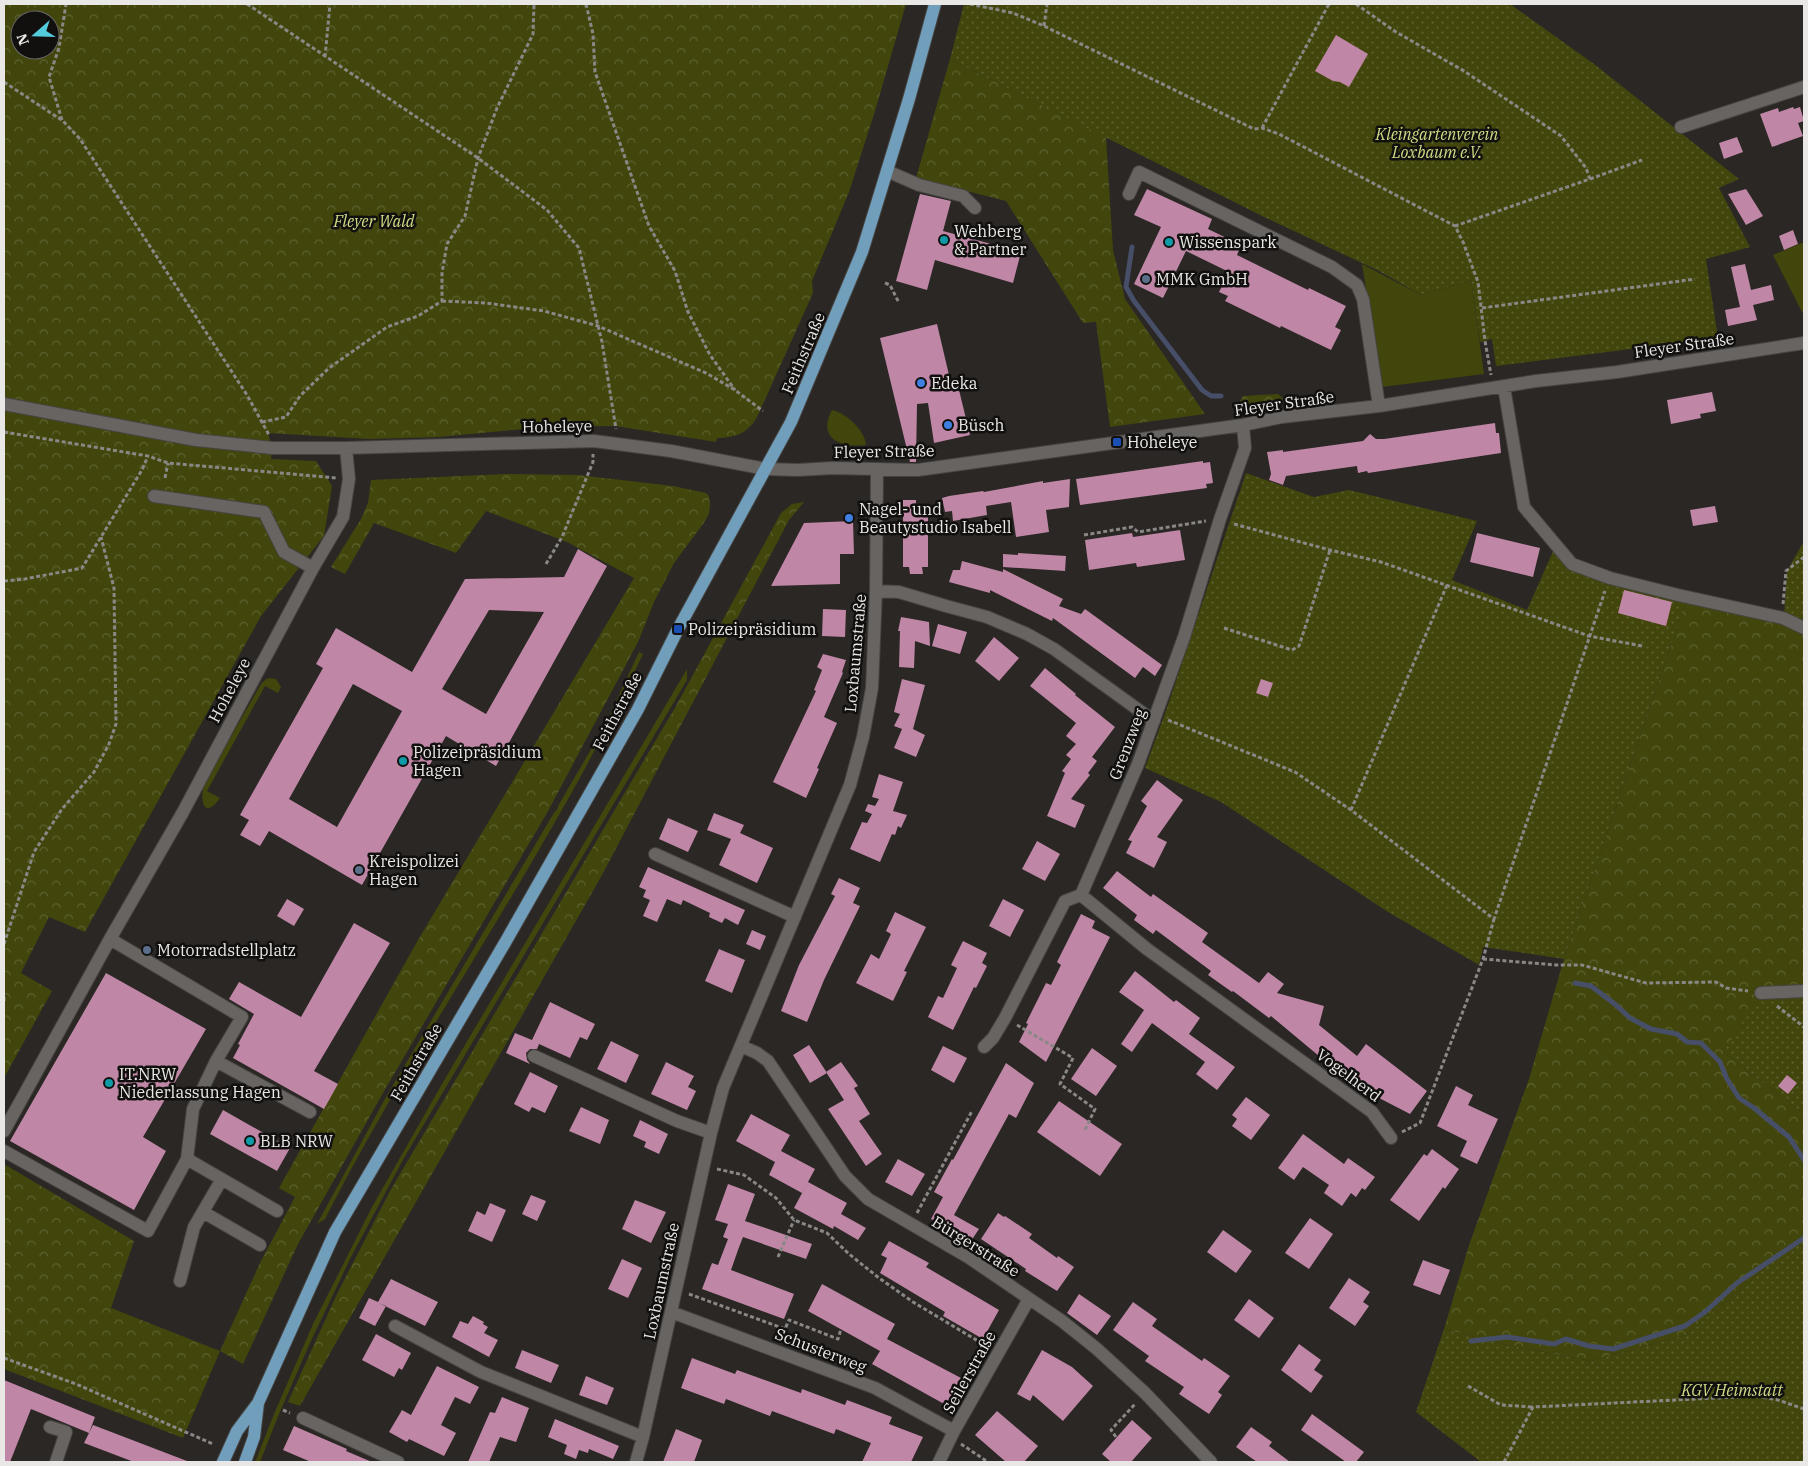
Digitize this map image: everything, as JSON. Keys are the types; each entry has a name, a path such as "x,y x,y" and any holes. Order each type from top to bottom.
{"main road":[{"name":"Feithstraße","path":"223,1462 237,1431 258,1403 335,1232 506,941 638,709 678,629 791,422 862,252 909,99 935,4"},
{"name":"Feithstraße","path":"245,1462 254,1437 258,1403"}],"street":[{"path":"1681,127 1804,87"},
{"path":"887,171 918,185 963,196 975,208"},
{"path":"1129,194 1140,172 1332,267 1357,285 1363,300 1379,406"},
{"name":"Fleyer Straße","path":"766,469 918,470 1243,425 1282,417 1379,406 1499,387 1721,357 1804,343"},
{"path":"1499,387 1524,507 1572,564 1610,578 1783,618 1804,628"},
{"name":"Hoheleye","path":"4,404 196,440 272,448 346,448 594,441 718,459 766,469"},
{"name":"Grenzweg","path":"1081,894 1138,764 1184,637 1220,519 1245,448 1243,425"},
{"name":"Hoheleye","path":"4,1131 110,939 183,812 313,568 343,517 350,479 346,448"},
{"name":"Loxbaumstraße","path":"636,1462 723,1088 850,785 863,737 872,688 876,591 877,469"},
{"path":"154,496 264,512 284,552 313,568"},
{"path":"876,591 899,592 987,617 1027,634 1054,648 1155,718"},
{"path":"655,854 795,918"},
{"path":"984,1047 993,1038 1006,1018 1065,901 1081,894"},
{"name":"Vogelherd","path":"1081,894 1147,948 1372,1112 1391,1138"},
{"path":"4,1150 148,1231 187,1159 193,1109 216,1061 242,1018 110,939"},
{"path":"1761,993 1804,991"},
{"name":"Bürgerstraße","path":"741,1046 757,1053 768,1061 845,1176 868,1199 968,1257 1062,1321 1145,1393 1210,1462"},
{"path":"534,1056 677,1121 711,1133"},
{"path":"216,1061 310,1112"},
{"path":"187,1159 276,1211"},
{"path":"180,1281 194,1227 222,1179"},
{"path":"204,1212 260,1246"},
{"name":"Seilerstraße","path":"939,1462 954,1431 1029,1300"},
{"name":"Schusterweg","path":"671,1312 875,1388 954,1431"},
{"path":"395,1326 481,1372 643,1437"},
{"path":"302,1418 398,1462"},
{"path":"50,1427 66,1432 56,1462"}],"path":[{"path":"62,121 50,77 58,48 66,4"},
{"path":"247,4 478,158 548,210 578,248 598,326 619,444"},
{"path":"325,57 330,4"},
{"path":"442,301 442,273 447,244 464,216 478,158 496,108 533,34 534,4"},
{"path":"586,4 593,34 595,72 649,226 675,271 688,312 710,355 735,390"},
{"path":"970,4 1013,13 1044,26 1254,129 1262,128 1279,134 1455,226 1472,262 1478,282 1485,341 1499,387"},
{"path":"1044,26 1047,4"},
{"path":"1262,128 1329,4"},
{"path":"1356,4 1396,32 1464,70 1562,136 1586,168 1590,179"},
{"path":"4,82 62,121 80,139 247,396 268,433 272,448"},
{"path":"1455,226 1642,160"},
{"path":"1482,308 1696,279"},
{"path":"885,283 890,285 898,304"},
{"path":"262,422 286,417 300,396 329,368 387,327 418,316 442,301 486,303 544,311 598,326 706,373 735,390 763,411"},
{"path":"4,432 148,456 168,463 350,479"},
{"path":"546,564 562,537 593,462 594,441"},
{"path":"4,581 82,568 142,470 148,456"},
{"path":"165,478 168,463"},
{"path":"1084,535 1132,527 1138,532 1220,519 1330,550 1381,562 1589,636 1642,646"},
{"path":"4,944 34,852 62,809 94,772 109,744 116,724 114,588 101,537"},
{"path":"1224,628 1292,650 1299,646 1330,550"},
{"path":"1783,618 1786,571 1804,557"},
{"path":"1391,1138 1420,1123 1483,959 1494,919 1610,578"},
{"path":"1351,810 1447,585"},
{"path":"1155,718 1295,772 1351,810 1494,919"},
{"path":"1483,959 1556,966 1582,966 1646,984 1716,982 1726,988 1761,993 1804,1027"},
{"path":"4,997 4,1002"},
{"path":"1006,1018 1073,1058 1060,1084 1095,1109 1084,1132"},
{"path":"910,1224 972,1111"},
{"path":"704,1166 744,1175 776,1198 794,1220 828,1233 849,1254 879,1278 959,1331 998,1352"},
{"path":"778,1258 794,1220"},
{"path":"676,1289 785,1329 789,1320 838,1339 841,1329"},
{"path":"4,1358 76,1384 213,1444"},
{"path":"1468,1386 1501,1405 1533,1408 1756,1396 1778,1400 1804,1409"},
{"path":"1116,1437 1111,1430 1145,1393"},
{"path":"1504,1462 1533,1408"},
{"path":"954,1431 958,1442 988,1462"}],"green space":[{"name":"Fleyer Wald","path":"4,4 906,4 849,192 812,281 813,293 758,415 747,430 730,437 717,438 716,442 615,426 546,427 439,437 369,439 268,433 272,448 271,459 316,461 332,486 324,536 261,616 85,932 49,917 21,973 52,991 4,1078"},
{"name":"Kleingartenverein Loxbaum e.V.","path":"964,4 1510,4 1594,64 1739,179 1719,188 1750,247 1706,259 1718,338 1496,366 1492,339 1480,342 1471,280 1421,295 1379,271 1262,216 950,59"},
{"path":"950,59 1106,137 1113,250 1125,299 1205,414 1110,427 1096,322 1083,323 1006,201 916,178"},
{"path":"1804,242 1804,316 1773,255"},
{"path":"1362,264 1421,295 1471,280 1484,374 1382,387"},
{"path":"1278,394 1287,402 1243,408 1238,405 1243,396"},
{"path":"832,410 849,418 854,423 865,439 866,445 856,446 840,443 829,434 827,428 828,420"},
{"path":"1246,473 1314,497 1349,490 1477,521 1452,580 1527,610 1555,547 1574,566 1687,599 1564,959 1483,947 1479,965 1388,912 1221,802 1145,768"},
{"path":"506,474 578,475 673,486 706,493 709,496 709,514 674,563 654,602 638,642 547,813 383,1093 298,1244 243,1364 220,1351 260,1263 295,1197 279,1188 418,940 634,578 567,542 486,511 456,553 374,523 345,574 331,567 361,519 368,503 371,480"},
{"path":"804,502 789,520 602,875 300,1406 288,1402 337,1294 390,1191 676,706 781,513 792,504"},
{"path":"1804,541 1804,627 1784,617 1787,571"},
{"path":"1687,599 1804,627 1804,991 1723,1052 1804,1114 1804,1235 1686,1335 1591,1361 1507,1345 1444,1329 1469,1245 1529,1079 1564,959"},
{"path":"639,652 643,654 569,798 403,1077 325,1219 317,1224 386,1097 557,810 604,727"},
{"path":"687,669 687,680 404,1158 351,1257 310,1343 260,1462 255,1462 313,1324 372,1207 446,1077"},
{"path":"270,678 276,679 281,687 278,693 265,686 207,791 220,798 210,808 206,808 202,795 205,782 261,684"},
{"path":"1804,991 1804,1114 1723,1052 1761,993"},
{"path":"4,1164 134,1241 111,1308 220,1351 183,1438 4,1369"},
{"name":"KGV Heimstatt","path":"1804,1235 1804,1462 1481,1462 1416,1412 1444,1329 1507,1345 1591,1361 1686,1335"}],"building":[{"path":"1336,35 1368,54 1349,87 1315,71"},
{"path":"1793,107 1794,109 1800,107 1804,121 1798,123 1803,136 1772,147 1760,114 1778,108 1779,112"},
{"path":"1737,137 1743,152 1724,159 1719,143"},
{"path":"1147,189 1212,219 1208,229 1241,245 1237,255 1308,290 1309,288 1346,306 1335,327 1341,330 1331,350 1225,301 1228,296 1219,292 1229,272 1186,251 1163,298 1134,284 1161,227 1134,215"},
{"path":"1746,189 1763,216 1746,225 1728,194"},
{"name":"Wehberg & Partner","path":"920,194 951,201 943,231 1021,252 1013,283 935,260 927,290 896,281"},
{"path":"1793,230 1798,244 1784,250 1779,236"},
{"path":"1745,264 1751,290 1771,285 1774,300 1753,305 1757,320 1728,326 1725,310 1740,307 1731,267"},
{"name":"Edeka","path":"937,324 953,392 959,390 970,435 934,443 928,403 917,404 916,462 910,462 880,338"},
{"path":"1712,392 1716,411 1700,414 1701,418 1671,424 1667,400"},
{"path":"1495,423 1496,433 1499,433 1501,453 1368,473 1367,471 1358,473 1357,466 1286,476 1283,485 1269,480 1271,474 1267,452 1283,450 1283,452 1363,441 1370,434 1376,439 1384,439"},
{"path":"1203,461 1203,463 1210,462 1213,483 1206,484 1207,488 1080,505 1076,479"},
{"path":"1070,479 1069,507 1046,510 1049,532 1016,537 1011,502 986,506 987,515 953,521 952,511 945,512 942,498 1043,481 1043,483"},
{"path":"903,500 916,500 916,514 928,514 928,567 922,567 923,574 910,574 909,567 903,567"},
{"path":"1715,506 1718,522 1693,526 1690,510"},
{"path":"853,521 854,554 840,554 840,584 771,586 804,523"},
{"path":"1180,530 1185,560 1137,567 1136,563 1089,570 1085,540 1132,533 1133,537"},
{"path":"1477,533 1540,548 1533,577 1470,562"},
{"name":"Polizeipräsidium Hagen","path":"578,549 607,566 496,766 446,736 362,885 269,831 260,846 240,835 249,820 240,815 323,668 316,664 336,628 412,672 465,579 564,577","holes":["489,610 544,612 486,714 442,689","353,684 402,711 337,827 289,799"]},
{"path":"1018,553 1066,556 1065,571 1003,567 1003,554 1018,555"},
{"path":"962,561 1003,572 1003,569 1063,599 1059,606 1081,614 1085,609 1162,665 1155,676 1143,667 1135,678 1053,618 1052,621 990,590 990,593 949,582 953,570 960,570"},
{"path":"1624,590 1672,602 1666,626 1618,613"},
{"path":"823,609 846,610 845,637 822,636"},
{"path":"901,617 929,622 930,646 915,641 914,668 899,667 900,631 898,631"},
{"path":"938,624 967,632 960,654 932,646"},
{"path":"994,637 1019,658 999,681 975,661"},
{"path":"823,654 846,660 843,673 824,717 837,723 806,798 773,782 816,691 814,690 822,670 817,667"},
{"path":"1045,668 1115,727 1092,757 1097,761 1088,773 1090,775 1071,799 1085,805 1075,828 1047,816 1065,773 1062,771 1071,759 1066,755 1076,744 1066,736 1076,723 1030,686"},
{"path":"902,679 925,685 913,729 925,735 916,757 894,748 902,729 894,726 900,714 894,712"},
{"path":"1261,679 1273,683 1268,697 1256,693"},
{"path":"879,774 903,782 893,811 907,815 901,828 898,826 895,835 892,834 880,862 850,849 862,822 867,823 872,814 865,811 868,804 875,806 879,799 872,797"},
{"path":"1157,780 1183,800 1157,837 1167,842 1154,868 1126,853 1132,841 1128,840 1147,806 1141,801"},
{"path":"714,813 744,825 740,833 773,848 757,883 719,865 731,839 707,830"},
{"path":"668,818 698,831 688,852 659,839"},
{"path":"1037,841 1060,854 1045,881 1022,869"},
{"path":"648,867 745,910 738,925 725,918 722,923 709,917 710,913 683,900 681,905 667,899 657,922 643,916 650,900 643,897 646,890 639,887"},
{"path":"1117,871 1151,897 1153,894 1208,933 1202,942 1259,983 1268,972 1284,984 1277,993 1324,1006 1319,1025 1357,1056 1366,1044 1427,1091 1410,1114 1381,1099 1327,1059 1325,1061 1271,1016 1269,1018 1208,975 1211,971 1156,930 1153,934 1134,920 1137,915 1103,888"},
{"path":"839,878 860,888 853,903 860,906 824,980 807,1022 781,1011 799,965 835,896 831,894"},
{"path":"287,899 304,909 294,926 277,916"},
{"path":"1003,899 1024,910 1010,937 989,926"},
{"path":"895,912 926,927 904,971 907,972 893,1001 856,983 871,954 879,959 891,934 886,931"},
{"path":"1081,914 1095,921 1092,928 1110,937 1046,1062 1019,1042 1028,1024 1026,1023 1046,983 1051,985 1061,965 1057,962"},
{"path":"354,923 390,943 314,1071 338,1084 324,1109 233,1058 240,1045 238,1044 254,1014 229,999 239,982 301,1017"},
{"path":"752,930 766,936 760,950 746,944"},
{"path":"963,941 987,953 982,963 987,966 976,988 974,987 953,1030 928,1017 938,996 943,998 957,968 951,965"},
{"path":"719,949 745,960 732,993 705,981"},
{"path":"1135,971 1174,1002 1176,1000 1200,1018 1189,1034 1235,1067 1217,1090 1196,1074 1205,1062 1152,1023 1132,1052 1121,1044 1144,1010 1119,992"},
{"name":"IT.NRW Niederlassung Hagen","path":"106,973 206,1029 143,1137 166,1151 134,1210 10,1141"},
{"path":"550,1002 595,1024 587,1040 580,1037 570,1058 539,1044 537,1049 530,1049 526,1053 530,1064 506,1053 515,1033 532,1040"},
{"path":"611,1041 639,1055 626,1083 597,1069"},
{"path":"809,1045 827,1073 810,1083 793,1055"},
{"path":"943,1046 967,1058 954,1083 931,1070"},
{"path":"1092,1048 1117,1066 1096,1096 1071,1079"},
{"path":"666,1062 694,1076 688,1087 696,1091 687,1110 651,1094"},
{"path":"841,1062 858,1086 854,1088 870,1114 859,1121 882,1154 866,1166 828,1109 844,1100 826,1072"},
{"path":"1006,1063 1034,1083 1016,1118 1009,1114 954,1215 979,1229 971,1241 931,1219 943,1197 934,1192"},
{"path":"530,1072 558,1086 545,1113 532,1107 529,1112 514,1104"},
{"path":"1787,1075 1797,1083 1788,1094 1778,1086"},
{"path":"1456,1086 1473,1095 1468,1105 1498,1119 1477,1164 1460,1156 1467,1141 1437,1126"},
{"path":"1246,1097 1270,1115 1251,1140 1232,1126 1237,1119 1232,1115"},
{"path":"1059,1101 1122,1144 1100,1176 1037,1132"},
{"path":"581,1107 609,1120 600,1144 569,1131"},
{"name":"BLB NRW","path":"223,1110 290,1148 277,1171 210,1134"},
{"path":"751,1114 790,1135 781,1151 815,1169 802,1193 769,1175 775,1162 736,1141"},
{"path":"640,1120 668,1134 659,1154 644,1147 646,1142 633,1136"},
{"path":"1303,1134 1344,1164 1348,1158 1375,1177 1365,1190 1362,1188 1356,1197 1351,1193 1342,1206 1324,1193 1329,1185 1303,1167 1294,1180 1278,1168"},
{"path":"1432,1149 1459,1169 1445,1189 1443,1187 1419,1221 1390,1200 1424,1154 1427,1156"},
{"path":"898,1159 925,1174 912,1196 885,1182"},
{"path":"808,1182 847,1203 841,1214 866,1228 858,1240 834,1226 833,1229 794,1208"},
{"path":"728,1184 755,1194 745,1221 812,1244 806,1259 743,1237 738,1250 731,1270 794,1294 784,1319 702,1289 712,1263 718,1265 728,1239 723,1237 728,1224 715,1220"},
{"path":"531,1195 546,1201 537,1221 522,1214"},
{"path":"635,1200 666,1212 651,1243 622,1229"},
{"path":"490,1203 506,1210 492,1242 468,1231 477,1211 485,1215"},
{"path":"998,1213 1032,1234 1029,1238 1057,1258 1058,1256 1074,1267 1057,1291 1025,1271 1026,1269 981,1239"},
{"path":"1310,1218 1333,1234 1309,1269 1285,1253"},
{"path":"1223,1230 1252,1251 1236,1273 1207,1252"},
{"path":"889,1241 929,1263 926,1267 999,1310 983,1339 943,1316 945,1312 880,1273 887,1258 881,1255"},
{"path":"622,1259 642,1268 628,1298 608,1289"},
{"path":"1423,1260 1450,1270 1440,1295 1413,1285"},
{"path":"1349,1278 1370,1292 1363,1302 1369,1306 1355,1326 1329,1308"},
{"path":"391,1279 438,1302 425,1326 386,1306 375,1326 359,1318 369,1298 378,1302"},
{"path":"822,1284 895,1324 887,1339 961,1378 946,1405 872,1364 880,1351 808,1311"},
{"path":"1079,1294 1111,1316 1097,1335 1067,1313"},
{"path":"1249,1299 1274,1318 1259,1338 1234,1320"},
{"path":"1133,1302 1157,1319 1152,1326 1202,1361 1204,1358 1230,1376 1218,1392 1222,1395 1209,1414 1179,1394 1184,1387 1145,1361 1149,1356 1113,1330"},
{"path":"473,1316 484,1322 483,1324 488,1327 484,1333 498,1340 489,1357 452,1337 460,1321 468,1324"},
{"path":"376,1334 411,1353 402,1370 399,1368 394,1377 362,1360"},
{"path":"1299,1344 1321,1360 1314,1370 1323,1376 1311,1393 1281,1370"},
{"path":"522,1350 559,1365 551,1383 515,1368"},
{"path":"1042,1350 1072,1367 1093,1386 1063,1421 1033,1395 1030,1401 1017,1394"},
{"path":"692,1358 735,1374 737,1370 801,1393 802,1389 845,1405 847,1400 892,1417 889,1424 923,1437 911,1462 862,1462 871,1443 836,1429 834,1434 772,1411 770,1416 726,1399 724,1404 681,1388"},
{"path":"437,1366 479,1387 470,1404 455,1397 441,1425 456,1433 444,1456 409,1439 407,1442 389,1432 402,1410 411,1415"},
{"path":"586,1376 614,1388 607,1405 579,1395"},
{"path":"4,1380 95,1417 89,1433 31,1409 10,1462 4,1462"},
{"path":"502,1397 529,1408 516,1442 500,1437 489,1462 468,1462 490,1412 495,1413"},
{"path":"997,1411 1038,1446 1024,1462 1006,1462 975,1435"},
{"path":"1312,1414 1364,1452 1356,1462 1346,1462 1301,1430"},
{"path":"555,1419 619,1446 613,1459 589,1449 588,1453 579,1450 576,1459 564,1454 567,1445 548,1437"},
{"path":"1132,1420 1152,1438 1131,1462 1111,1462 1102,1454"},
{"path":"93,1425 187,1461 134,1462 84,1443"},
{"path":"294,1426 372,1462 311,1462 283,1450"},
{"path":"1251,1427 1272,1442 1269,1446 1290,1462 1257,1462 1236,1447"},
{"path":"676,1429 702,1440 694,1462 663,1462"}],"waterway":[{"path":"1132,247 1126,287 1134,301 1202,390 1211,396 1221,396"},
{"path":"1575,983 1591,986 1630,1018 1651,1029 1677,1034 1687,1042 1701,1043 1720,1062 1727,1079 1739,1098 1789,1137 1804,1160"},
{"path":"1471,1341 1507,1337 1554,1344 1566,1339 1589,1346 1613,1349 1685,1326 1705,1312 1737,1283 1804,1238"}],"place":[{"name":"Wehberg & Partner","path":"944,240"},
{"name":"Wissenspark","path":"1169,242"},
{"name":"MMK GmbH","path":"1146,279"},
{"name":"Edeka","path":"921,383"},
{"name":"Büsch","path":"948,425"},
{"name":"Hoheleye","path":"1117,442"},
{"name":"Nagel- und Beautystudio Isabell","path":"849,518"},
{"name":"Polizeipräsidium","path":"678,629"},
{"name":"Polizeipräsidium Hagen","path":"403,761"},
{"name":"Kreispolizei Hagen","path":"359,870"},
{"name":"Motorradstellplatz","path":"147,950"},
{"name":"IT.NRW Niederlassung Hagen","path":"109,1083"},
{"name":"BLB NRW","path":"250,1141"}]}
